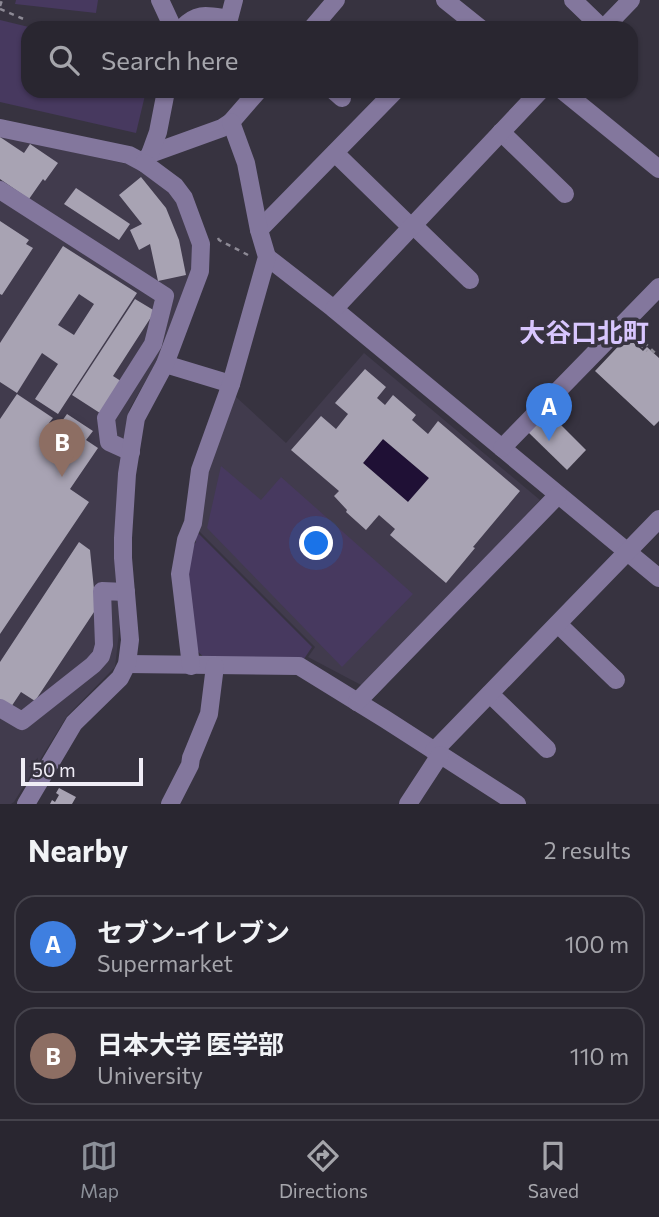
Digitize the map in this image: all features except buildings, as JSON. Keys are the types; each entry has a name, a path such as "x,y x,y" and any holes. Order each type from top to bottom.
{"street":[{"path":"160,0 170,21"},
{"path":"190,21 196,16 229,19 234,0"},
{"path":"318,21 336,0"},
{"path":"445,0 464,21"},
{"path":"573,0 596,21"},
{"path":"610,21 631,0"},
{"path":"147,158 158,132 165,98"},
{"path":"0,128 147,158 222,128 231,122 252,98"},
{"path":"259,230 389,98"},
{"path":"334,309 533,98"},
{"path":"572,98 659,169"},
{"path":"191,666 180,574 186,540 193,523 200,470 231,384 267,257 246,163 231,122"},
{"path":"501,132 565,194"},
{"path":"335,153 470,280"},
{"path":"26,804 74,723 120,678 127,664 130,640 123,538 127,474 136,418 165,364 201,271 201,244 184,198 147,158"},
{"path":"0,190 165,296 152,344 106,418 109,442 131,452"},
{"path":"267,257 334,309 659,578"},
{"path":"502,448 659,287"},
{"path":"165,364 231,384"},
{"path":"357,702 558,495"},
{"path":"408,804 437,753 490,694 659,519"},
{"path":"0,708 22,721 93,665 101,656 104,645 102,591 126,592"},
{"path":"558,624 616,680"},
{"path":"127,664 299,666 517,804"},
{"path":"170,804 190,765 209,715 215,666"},
{"path":"490,694 547,748"}],"path":[{"path":"2,0 0,7 26,20"},
{"path":"212,229 219,240 256,259 267,257"},
{"path":"629,335 647,351"},
{"path":"636,335 656,353"}],"shaded area":[{"path":"16,0 98,0 96,13 15,4"},
{"path":"0,20 21,25 21,98 144,98 136,133 0,102"},
{"path":"0,136 131,165 168,190 178,203 193,244 192,281 159,357 129,410 117,543 116,582 120,624 115,667 67,716 11,804 0,804"},
{"path":"364,353 540,500 363,686 308,657 315,647 197,529 205,470 235,396 286,443"},
{"path":"383,439 429,478 408,502 363,463"},
{"path":"221,466 261,500 281,477 413,594 342,667 207,528"},
{"path":"196,531 312,647 304,659 207,660 196,650 186,576 189,551 196,542"}],"place":[{"name":"セブン-イレブン","path":"549,441"},
{"name":"日本大学 医学部","path":"62,477"}],"district":[{"name":"大谷口北町","path":"584,333"}]}
